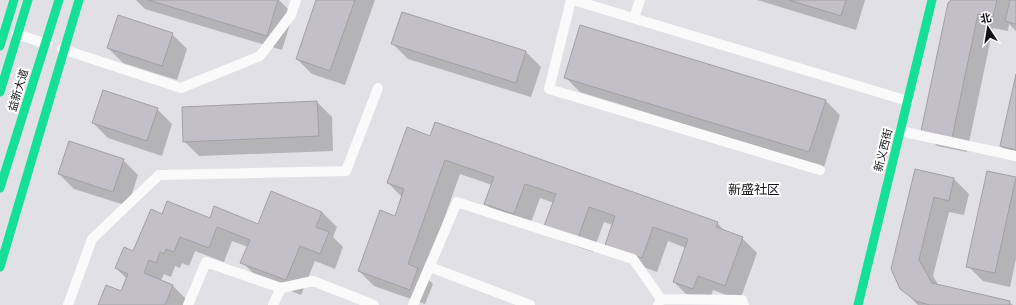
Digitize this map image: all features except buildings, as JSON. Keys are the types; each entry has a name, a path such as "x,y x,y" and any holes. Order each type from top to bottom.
{"main road":[{"path":"0,46 14,0"},
{"path":"0,92 28,0"},
{"name":"益新大道","path":"0,188 59,0"},
{"path":"0,267 79,0"},
{"name":"新义西街","path":"858,305 932,0"}],"lane":[{"path":"5,30 181,88 260,56 291,14 296,0"},
{"path":"820,170 549,89 572,0 908,101"},
{"path":"634,18 640,0"},
{"path":"68,305 92,238 159,175 346,171 378,88"},
{"path":"900,131 1016,156"},
{"path":"413,305 457,202 633,259 660,302 742,300 744,305"},
{"path":"188,305 206,262 281,288 313,281 374,305"},
{"path":"430,267 530,305"},
{"path":"272,305 281,288"}],"traffic: fast":[{"path":"0,46 14,0"},
{"path":"0,92 28,0"},
{"path":"0,188 59,0"},
{"path":"0,267 79,0"},
{"path":"858,305 932,0"}],"district":[{"name":"新盛社区","path":"754,189"}]}
